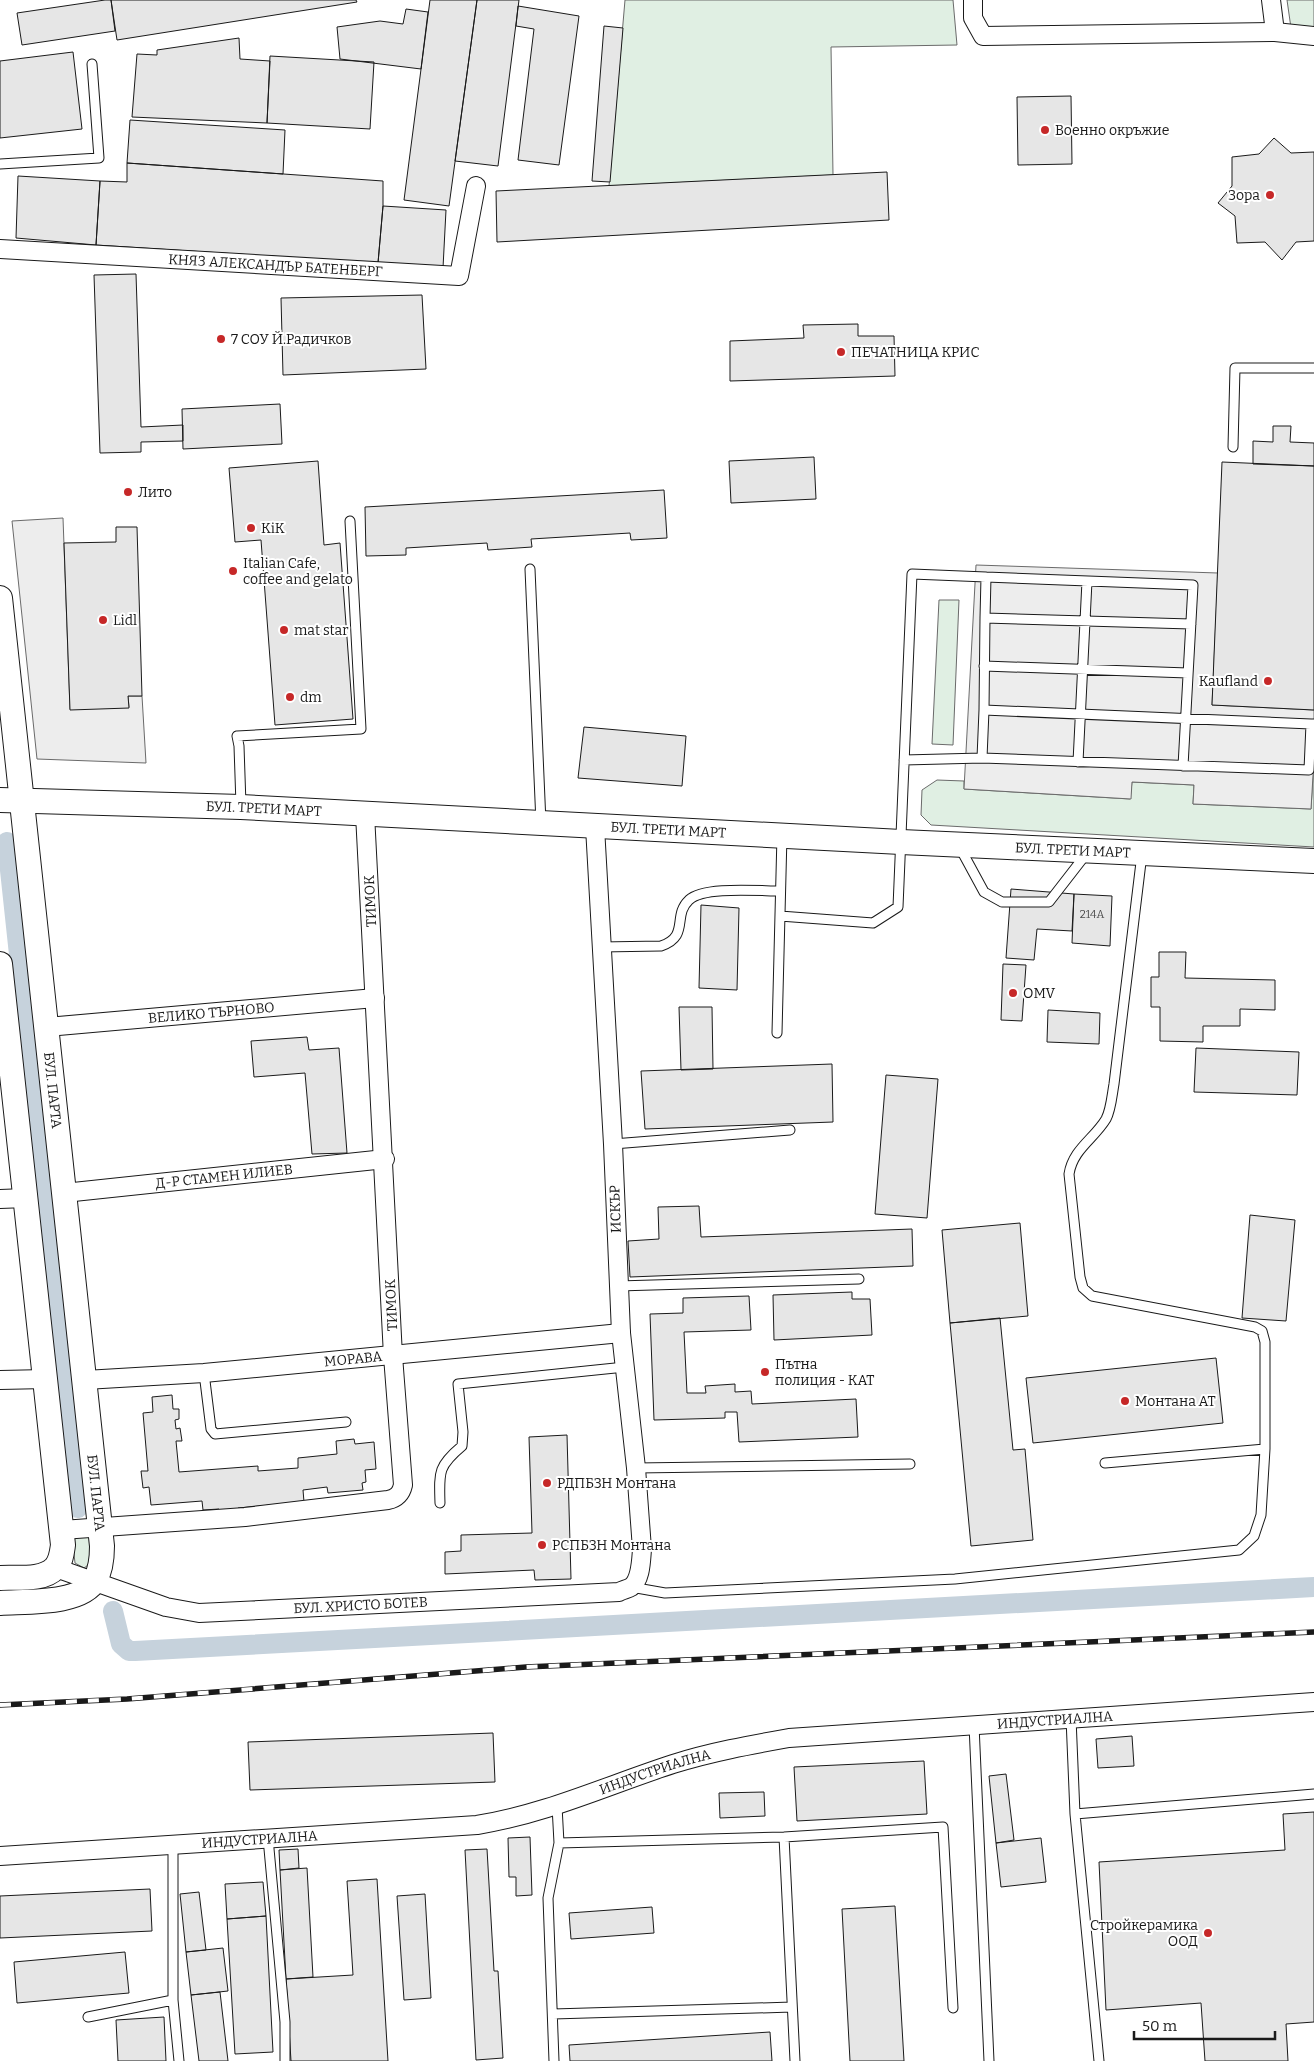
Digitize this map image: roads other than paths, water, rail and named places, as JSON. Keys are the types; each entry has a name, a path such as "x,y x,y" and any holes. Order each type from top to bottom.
{"main road":[{"name":"БУЛ. ПАРТА","path":"0,598 11,800 46,1027 101,1528 102,1559 95,1581"},
{"name":"БУЛ. ТРЕТИ МАРТ","path":"11,800 241,808 595,827 1314,861"},
{"path":"0,964 3,1022 26,1198 62,1530 61,1557 56,1568 47,1574 38,1576 0,1578"},
{"path":"0,1602 70,1597 82,1592 95,1581"}],"street":[{"path":"973,0 973,18 983,36 1275,32 1314,36"},
{"path":"1272,0 1275,32"},
{"name":"КНЯЗ АЛЕКСАНДЪР БАТЕНБЕРГ","path":"0,249 459,276 476,186"},
{"name":"ТИМОК","path":"101,1528 245,1517 395,1498 401,1492 403,1485 394,1356 366,814"},
{"name":"ИСКЪР","path":"595,827 613,1144 618,1286 624,1367 636,1468 641,1563 637,1578 631,1587"},
{"name":"ВЕЛИКО ТЪРНОВО","path":"46,1027 375,998"},
{"name":"Д-Р СТАМЕН ИЛИЕВ","path":"64,1193 384,1159"},
{"path":"0,1199 26,1198"},
{"name":"МОРАВА","path":"85,1380 204,1373 621,1333"},
{"path":"0,1380 46,1379"},
{"path":"62,1530 101,1528"},
{"name":"БУЛ. ХРИСТО БОТЕВ","path":"56,1568 166,1607 199,1614 619,1592 631,1587"},
{"name":"ИНДУСТРИАЛНА","path":"0,1856 173,1843 477,1825 527,1816 673,1764 726,1749 789,1738 1314,1702"}],"lane":[{"path":"0,164 99,158 92,64"},
{"path":"1233,447 1235,368 1314,368"},
{"path":"241,808 240,746 237,736 361,729 350,521"},
{"path":"530,569 541,823"},
{"path":"780,916 873,924 898,908 912,574 1193,585 1184,766"},
{"path":"982,758 986,577"},
{"path":"1078,762 1087,581"},
{"path":"985,618 1191,624"},
{"path":"984,666 1188,672"},
{"path":"904,760 982,758 1309,770 1312,724 984,710"},
{"path":"777,1032 782,835"},
{"path":"958,844 984,892 1002,902 1049,902 1089,850"},
{"path":"631,1587 666,1592 955,1579 1239,1550 1254,1536 1261,1514 1264,1449 1265,1342 1262,1332 1255,1327 1092,1296 1083,1288 1080,1277 1069,1174 1071,1162 1076,1153 1107,1118 1114,1084 1142,852"},
{"path":"601,947 661,946 670,943 679,932 684,906 690,899 705,892 780,891"},
{"path":"613,1144 790,1130"},
{"path":"618,1286 859,1279"},
{"path":"440,1502 440,1470 448,1458 462,1446 463,1432 458,1384 624,1367"},
{"path":"204,1373 211,1429 215,1434 346,1422"},
{"path":"1105,1463 1264,1449"},
{"path":"636,1468 910,1464"},
{"path":"1071,1718 1075,1814 1099,2061"},
{"path":"974,1725 989,2061"},
{"path":"1075,1814 1314,1794"},
{"path":"554,2061 548,1898 559,1843 557,1806"},
{"path":"559,1843 784,1837 943,1827 953,2008"},
{"path":"784,1837 795,2061"},
{"path":"268,1838 286,2022 284,2061"},
{"path":"173,1843 173,2000 179,2061"},
{"path":"88,2017 173,2000"},
{"path":"553,2014 792,2007"}],"waterway":[{"path":"7,842 78,1508"},
{"path":"113,1611 121,1644 129,1651 135,1651 1314,1587"}],"railway":[{"path":"0,1705 127,1699 526,1667 1314,1632"}],"place":[{"name":"Военно окръжие","path":"1045,130"},
{"name":"Зора","path":"1270,195"},
{"name":"7 СОУ Й.Радичков","path":"221,339"},
{"name":"ПЕЧАТНИЦА КРИС","path":"841,352"},
{"name":"Лито","path":"128,492"},
{"name":"KiK","path":"251,528"},
{"name":"Italian Cafe, coffee and gelato","path":"233,571"},
{"name":"Lidl","path":"103,620"},
{"name":"mat star","path":"284,630"},
{"name":"Kaufland","path":"1268,681"},
{"name":"dm","path":"290,697"},
{"name":"OMV","path":"1013,993"},
{"name":"Пътна полиция - КАТ","path":"765,1372"},
{"name":"Монтана АТ","path":"1125,1401"},
{"name":"РДПБЗН Монтана","path":"547,1483"},
{"name":"РСПБЗН Монтана","path":"542,1545"},
{"name":"Стройкерамика ООД","path":"1208,1933"}]}
